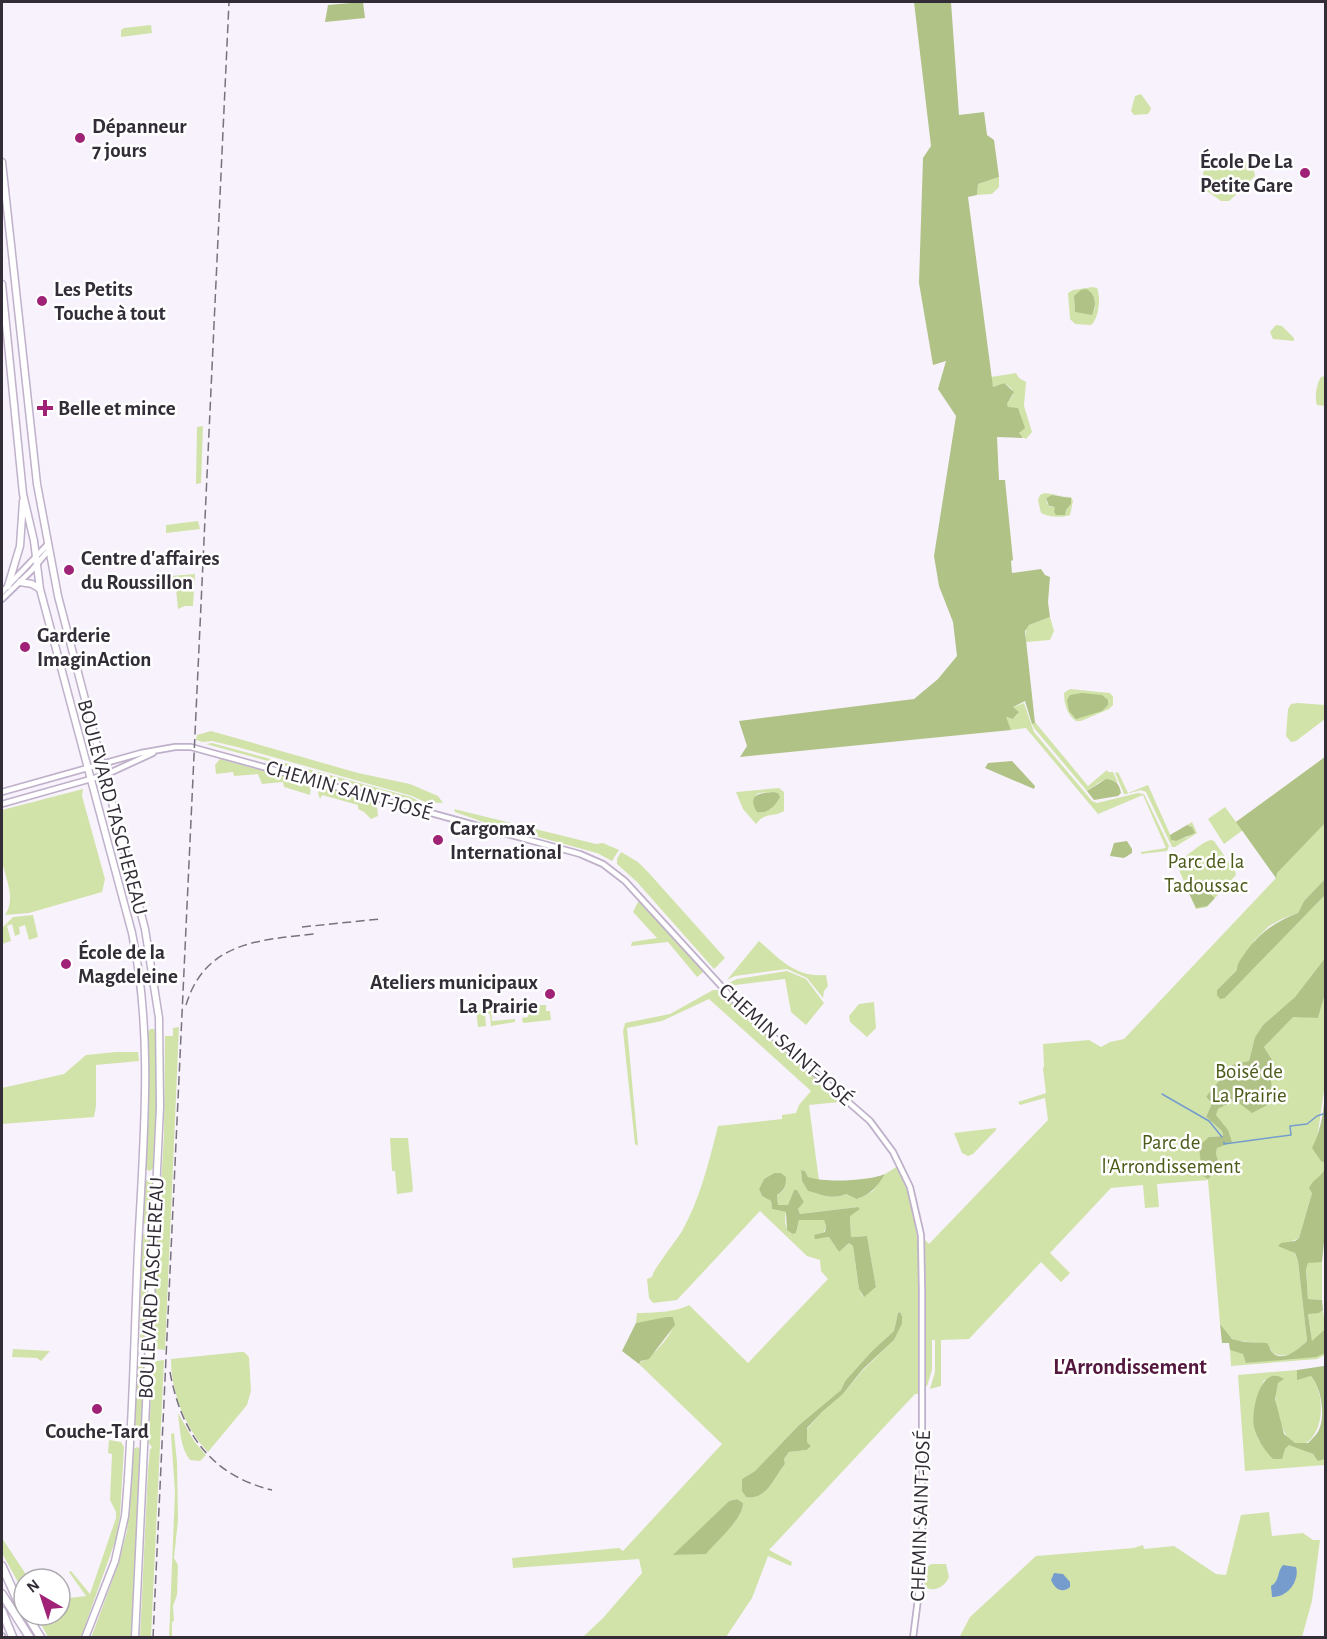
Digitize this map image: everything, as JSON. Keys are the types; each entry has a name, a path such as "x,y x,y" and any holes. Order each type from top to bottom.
{"highway":[{"path":"2,1566 12,1587"},
{"path":"2,1576 12,1592"},
{"path":"2,1594 30,1638"},
{"path":"2,1611 13,1638"}],"main road":[{"name":"BOULEVARD TASCHEREAU","path":"2,162 37,483 48,548 58,596 147,938 159,1024 160,1107 135,1638"},
{"name":"BOULEVARD TASCHEREAU","path":"2,284 23,494 30,520 40,589 133,941 145,1025 145,1104 125,1516 115,1561 86,1638"},
{"path":"8,586 20,546 23,494"},
{"path":"20,582 32,584 40,589"},
{"path":"112,857 126,853"},
{"path":"133,941 147,938"},
{"path":"145,1025 159,1024"}],"street":[{"path":"2,599 20,582 48,548"},
{"path":"2,592 37,561"},
{"name":"CHEMIN SAINT-JOSÉ","path":"2,792 141,753 177,747 197,748 580,854 597,861 629,884 750,1016 848,1100 877,1129 904,1173 916,1207 921,1235 922,1537 913,1638"},
{"name":"CHEMIN SAINT-JOSÉ","path":"2,804 105,775 161,750"}],"green space":[{"path":"363,2 365,18 325,22 328,5"},
{"path":"914,2 951,2 959,115 984,112 987,135 994,140 999,177 978,184 977,195 968,197 993,387 1004,383 1014,392 1007,404 1008,407 1018,408 1025,428 1019,433 1023,438 997,437 999,480 1005,480 1013,560 1011,561 1012,573 1041,569 1045,575 1050,577 1048,602 1050,617 1029,625 1025,631 1035,723 1032,724 1025,701 1013,707 1019,712 1013,719 1006,717 1011,730 740,757 747,746 739,721 914,699 938,679 957,656 953,622 939,586 934,556 956,416 938,389 946,361 933,365 919,283 923,158 931,146"},
{"path":"151,25 152,33 121,37 121,30 124,28"},
{"path":"1141,94 1151,108 1148,114 1134,115 1131,111 1135,96"},
{"path":"1248,161 1253,164 1255,176 1243,188 1241,186 1238,188 1239,192 1229,201 1221,201 1207,191 1203,173 1205,168"},
{"path":"999,177 999,187 992,194 977,195 978,184"},
{"path":"1097,288 1098,308 1096,318 1091,325 1075,324 1070,319 1068,293 1073,290","holes":["1074,296 1095,299 1095,309 1092,314 1075,312"]},
{"path":"1086,289 1095,300 1092,315 1075,312 1074,296"},
{"path":"1276,325 1282,326 1294,338 1294,341 1273,339 1270,332"},
{"path":"1016,373 1026,382 1024,406 1032,432 1026,439 1019,435 1020,414 1016,408 1008,408 1007,404 1013,395 1012,389 1004,383 993,387 991,377"},
{"path":"1326,376 1325,406 1317,405 1317,387 1321,377"},
{"path":"203,426 201,483 196,484 197,427"},
{"path":"1045,493 1062,496 1052,495 1046,498 1050,507 1055,507 1056,514 1065,515 1071,504 1068,497 1071,497 1073,501 1070,515 1056,517 1041,513 1038,500 1040,495"},
{"path":"1052,495 1071,498 1071,504 1065,515 1056,515 1055,507 1049,506 1046,498"},
{"path":"198,521 200,529 166,533 166,525"},
{"path":"195,574 193,606 178,609 176,589 168,589 171,576"},
{"path":"1050,617 1054,631 1050,640 1026,642 1026,628"},
{"path":"1070,689 1110,693 1113,697 1113,705 1109,709 1076,721 1068,712 1065,701 1064,693"},
{"path":"1082,693 1102,695 1108,700 1108,705 1102,711 1076,719 1069,711 1067,700 1070,695"},
{"path":"1024,703 1034,732 1092,801 1097,803 1138,793 1144,794 1169,846 1167,851 1141,854 1141,852 1166,848 1143,795 1098,814 1026,728 1011,730 1005,717 1013,719 1018,714 1013,707"},
{"path":"1291,704 1325,705 1325,719 1296,741 1291,742 1286,736 1288,709"},
{"path":"1035,722 1088,786 1107,770 1113,772 1118,783 1105,780 1087,791 1034,728 1032,724"},
{"path":"211,731 358,773 410,784 438,796 443,803 425,802 412,796 241,748 212,741 196,740 197,735"},
{"path":"212,743 411,797 424,804 206,744"},
{"name":"Parc de l'Arrondissement","path":"1325,757 1325,879 1304,901 1298,913 1269,926 1255,940 1237,970 1217,990 1225,998 1325,895 1325,958 1295,997 1263,1025 1255,1037 1249,1061 1206,1097 1212,1103 1206,1117 1222,1131 1223,1136 1209,1137 1216,1154 1217,1148 1226,1143 1228,1130 1215,1115 1218,1109 1270,1079 1274,1063 1264,1047 1293,1016 1318,1018 1325,994 1325,1084 1317,1139 1313,1148 1325,1162 1325,1169 1312,1193 1299,1238 1290,1242 1298,1261 1307,1341 1299,1348 1287,1355 1278,1355 1266,1345 1233,1339 1220,1324 1208,1180 1157,1184 1159,1207 1145,1208 1143,1185 1111,1188 1050,1253 1070,1273 1061,1282 1041,1262 969,1339 941,1340 941,1386 930,1389 935,1372 935,1340 932,1340 932,1370 926,1386 925,1240 929,1244 1048,1120 1045,1098 1020,1105 1018,1102 1046,1093 1043,1044 1089,1040 1101,1047 1124,1039 1276,878 1243,830 1224,844 1208,819 1225,807 1236,822"},
{"path":"1325,757 1325,823 1277,873 1276,878 1236,822"},
{"path":"220,759 311,784 310,795 284,787 283,782 262,784 258,774 234,776 233,772 216,774 215,765"},
{"path":"1012,761 1035,786 1034,789 985,768 988,763"},
{"path":"1118,772 1128,793 1148,785 1173,841 1188,837 1192,827 1187,825 1192,822 1197,833 1172,847 1146,792 1141,790 1124,794 1115,773"},
{"path":"1106,779 1116,783 1121,793 1118,796 1094,800 1087,791"},
{"path":"322,787 374,802 378,816 371,819 358,809 358,805 322,795 320,799 318,793"},
{"path":"779,788 784,792 784,811 763,817 756,824 743,809 736,792","holes":["759,793 778,793 778,800 771,809 754,806 756,795"]},
{"path":"83,789 82,796 105,879 102,892 29,913 5,915 10,894 1,853 2,810"},
{"path":"774,792 780,797 771,809 757,812 754,798 760,794"},
{"path":"454,809 596,844 603,843 619,850 612,861 597,853 483,822 455,812"},
{"path":"1187,825 1192,827 1195,833 1176,841 1171,840 1170,835"},
{"name":"Parc de la Tadoussac","path":"1211,840 1214,841 1236,875 1207,907 1196,909 1176,863"},
{"path":"1127,841 1132,853 1124,858 1110,856 1114,843"},
{"path":"621,852 638,862 648,872 725,958 714,969 637,882 617,864"},
{"path":"1325,879 1325,895 1225,998 1220,999 1217,990 1237,970 1240,961 1251,946 1275,924 1298,913 1304,901"},
{"path":"1200,885 1210,887 1208,893 1214,899 1207,906 1196,908 1187,889"},
{"path":"641,901 703,971 697,977 668,942 631,946 632,942 657,938 633,912 638,902"},
{"path":"33,915 38,937 29,940 25,925 19,927 20,934 15,936 12,924 7,926 11,941 2,944 2,928 13,917"},
{"path":"759,941 789,966 805,973 826,975 828,986 823,998 807,978 787,969 735,976 727,980"},
{"name":"Boisé de La Prairie","path":"1325,958 1325,994 1318,1018 1293,1017 1264,1047 1274,1063 1271,1079 1273,1102 1252,1113 1235,1100 1218,1109 1216,1115 1228,1130 1232,1142 1217,1148 1216,1154 1220,1167 1208,1179 1202,1175 1199,1146 1209,1137 1223,1136 1222,1131 1206,1117 1212,1103 1206,1097 1232,1065 1249,1061 1255,1037 1263,1025 1295,997"},
{"path":"787,971 806,979 824,1003 806,1025 791,1012 785,979 727,986 726,984 737,979"},
{"path":"713,990 718,990 756,1026 836,1094 834,1096 840,1102 809,1105 819,1181 808,1177 805,1171 801,1170 802,1181 808,1191 832,1197 846,1194 858,1199 873,1191 885,1174 898,1166 900,1169 911,1199 918,1242 920,1394 915,1394 769,1550 792,1562 791,1566 768,1556 752,1598 726,1637 583,1637 603,1618 642,1573 639,1559 513,1568 512,1558 619,1548 623,1551 722,1444 639,1364 650,1357 667,1338 673,1327 673,1317 636,1323 637,1313 671,1311 689,1305 748,1363 828,1279 821,1271 820,1260 807,1256 760,1211 677,1300 653,1303 649,1298 647,1279 652,1277 688,1219 703,1180 718,1126 782,1119 782,1115 796,1113 799,1105 811,1091 709,999 662,1021 627,1028 638,1146 635,1144 623,1031 625,1023 670,1014","holes":["774,1173 781,1173 786,1177 784,1188 777,1195 778,1205 788,1206 794,1190 797,1190 804,1202 798,1209 800,1214 858,1207 860,1209 850,1215 851,1237 867,1236 876,1287 863,1297 859,1289 853,1246 849,1243 839,1252 829,1237 815,1238 815,1235 824,1232 826,1226 824,1220 799,1220 796,1233 791,1234 787,1229 786,1212 772,1209 771,1201 762,1196 759,1189 764,1179","900,1312 902,1316 902,1324 894,1340 807,1429 807,1442 811,1446 807,1450 789,1452 784,1459 785,1464 765,1492 746,1497 742,1490 742,1479 755,1471 799,1425 841,1390 845,1381 894,1331","737,1499 743,1503 739,1516 706,1553 674,1555 729,1501"]},
{"path":"874,1002 876,1028 867,1037 850,1022 849,1016 859,1004"},
{"path":"546,1005 546,1011 550,1011 551,1020 523,1023 522,1018 528,1017 527,1006"},
{"path":"491,1009 492,1021 515,1019 515,1022 491,1026 490,1014 485,1014 486,1026 478,1027 476,1010"},
{"path":"179,1027 165,1350 157,1349 153,1346 152,1341 164,1134 165,1036 173,1036 173,1028"},
{"path":"150,1029 157,1032 158,1077 153,1169 149,1171 145,1168 149,1077 148,1032"},
{"path":"138,1052 139,1061 96,1065 94,1117 2,1124 2,1088 64,1074 86,1055"},
{"name":"Boisé de La Prairie","path":"1325,1083 1325,1163 1312,1148 1322,1116"},
{"path":"996,1128 973,1154 968,1156 962,1153 954,1133"},
{"path":"390,1138 408,1138 412,1192 397,1194 395,1171 392,1171"},
{"path":"1325,1168 1326,1223 1322,1262 1308,1263 1306,1269 1308,1299 1322,1300 1323,1310 1319,1313 1308,1314 1312,1341 1325,1329 1325,1353 1316,1357 1246,1363 1243,1354 1230,1350 1229,1343 1222,1343 1220,1324 1232,1339 1267,1343 1272,1352 1281,1356 1291,1354 1307,1341 1298,1261 1295,1253 1278,1246 1299,1238 1312,1193 1309,1188"},
{"path":"801,1170 805,1171 808,1177 836,1181 858,1180 885,1174 874,1189 857,1199 846,1194 832,1197 808,1191 802,1181"},
{"path":"774,1173 781,1173 786,1177 784,1188 777,1195 778,1205 788,1205 794,1190 797,1190 804,1202 798,1209 800,1214 858,1207 860,1209 850,1216 851,1237 867,1236 876,1287 864,1297 859,1289 853,1246 849,1243 839,1252 829,1237 815,1239 814,1235 825,1232 824,1220 799,1220 796,1233 792,1234 787,1230 786,1212 772,1209 771,1201 762,1196 759,1189 764,1179"},
{"path":"147,1180 153,1183 151,1221 148,1225 143,1223 144,1182"},
{"path":"143,1234 150,1237 146,1344 143,1350 140,1347 141,1239"},
{"path":"1322,1262 1322,1300 1308,1299 1306,1268 1308,1263"},
{"path":"1323,1310 1325,1329 1312,1342 1308,1313 1319,1313"},
{"path":"900,1312 902,1324 894,1340 807,1428 807,1442 811,1446 807,1450 789,1452 784,1459 785,1464 765,1492 746,1497 742,1491 742,1479 755,1471 799,1425 841,1390 845,1381 894,1331"},
{"path":"673,1317 675,1325 649,1359 639,1364 622,1351 636,1323"},
{"path":"13,1349 50,1351 41,1361 37,1358 12,1357"},
{"path":"1230,1350 1244,1354 1246,1363 1325,1353 1325,1355 1317,1359 1231,1366"},
{"path":"244,1352 249,1357 251,1391 247,1405 208,1452 186,1421 181,1409 174,1384 171,1359"},
{"path":"164,1360 151,1637 140,1637 148,1470 152,1448 149,1443 152,1368 156,1361"},
{"path":"138,1364 138,1367 141,1364 144,1368 141,1428 137,1431 133,1428 136,1366"},
{"path":"1324,1366 1325,1459 1318,1461 1313,1454 1289,1445 1282,1459 1273,1459 1261,1444 1253,1420 1256,1401 1263,1383 1276,1376 1284,1379 1278,1383 1275,1399 1284,1434 1295,1443 1308,1443 1320,1427 1321,1400 1311,1376 1297,1380 1297,1370"},
{"path":"1297,1370 1298,1379 1311,1376 1319,1391 1321,1412 1319,1425 1314,1435 1308,1442 1300,1444 1293,1442 1285,1434 1276,1401 1278,1383 1283,1379 1264,1380 1255,1410 1256,1433 1259,1441 1285,1449 1289,1445 1301,1448 1325,1459 1325,1465 1245,1471 1238,1375"},
{"path":"178,1413 194,1441 206,1455 200,1461 190,1460 184,1449"},
{"path":"174,1433 178,1520 174,1558 178,1565 177,1595 173,1606 174,1621 172,1622 172,1637 169,1638 175,1492 171,1434"},
{"path":"109,1440 121,1442 124,1447 120,1516 116,1539 81,1637 48,1637 43,1627 72,1627 72,1598 86,1596 72,1576 72,1572 90,1594 116,1518 116,1512 110,1500 112,1454 108,1453"},
{"path":"137,1447 141,1453 132,1637 91,1638 118,1565 127,1531 132,1450"},
{"path":"737,1499 743,1503 739,1516 706,1554 673,1555 729,1501"},
{"path":"1269,1512 1272,1536 1303,1533 1313,1540 1320,1540 1312,1601 1302,1637 959,1638 970,1617 1036,1556 1134,1548 1143,1545 1144,1549 1174,1546 1216,1574 1226,1575 1241,1515"},
{"path":"2,1538 21,1567 12,1567 12,1571 2,1553"},
{"path":"931,1564 946,1564 949,1577 937,1589 927,1588 924,1583 925,1569"}],"water":[{"path":"1283,1565 1296,1567 1296,1577 1288,1591 1278,1597 1272,1597 1271,1586 1276,1581"},
{"path":"1054,1573 1063,1574 1070,1582 1070,1587 1064,1590 1057,1588 1051,1580"}],"waterway":[{"path":"1162,1094 1209,1121 1222,1137"},
{"path":"1224,1142 1224,1144 1291,1135 1290,1126 1307,1124 1317,1116 1326,1113"}],"railway":[{"path":"153,1638 229,2"},
{"path":"302,927 380,919"},
{"path":"186,1005 195,984 206,968 220,956 254,942 314,934"},
{"path":"170,1372 182,1414 202,1448 231,1474 272,1490"}],"place":[{"name":"Dépanneur 7 jours","path":"80,138"},
{"name":"École De La Petite Gare","path":"1305,173"},
{"name":"Les Petits Touche à tout","path":"42,301"},
{"name":"Belle et mince","path":"45,408"},
{"name":"Centre d'affaires du Roussillon","path":"69,570"},
{"name":"Garderie ImaginAction","path":"25,647"},
{"name":"Cargomax International","path":"438,840"},
{"name":"École de la Magdeleine","path":"66,964"},
{"name":"Ateliers municipaux La Prairie","path":"550,994"},
{"name":"Couche-Tard","path":"97,1409"}],"district":[{"name":"L'Arrondissement","path":"1130,1366"}]}
